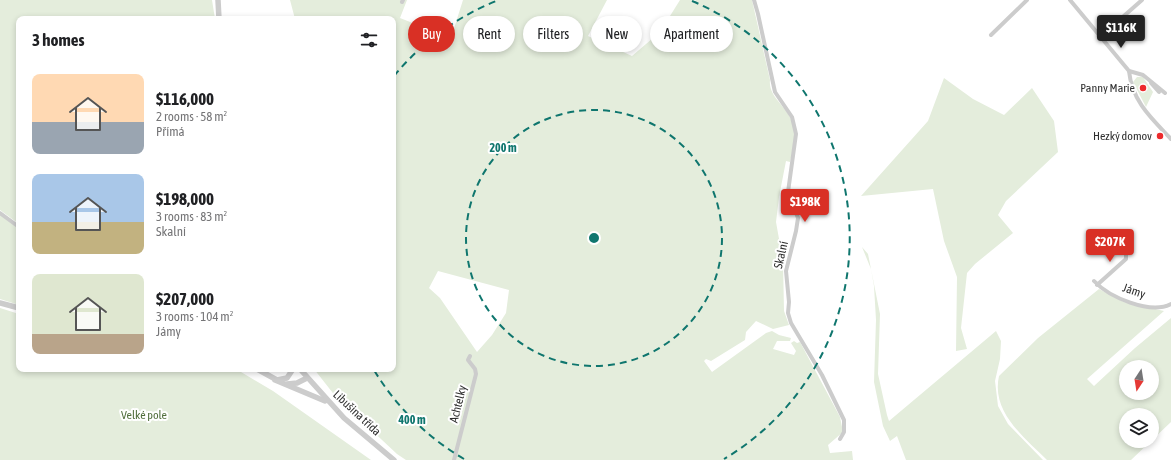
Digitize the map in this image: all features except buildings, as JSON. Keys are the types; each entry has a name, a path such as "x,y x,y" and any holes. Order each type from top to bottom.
{"street":[{"path":"218,0 220,16"},
{"name":"Skalní","path":"754,0 775,92 792,117 796,134 788,192 798,218 786,271 789,302 788,313 791,323 822,375 844,420 844,432 840,439"},
{"path":"991,35 1027,0"},
{"path":"1070,0 1100,38 1129,71 1144,75 1165,92"},
{"path":"1100,38 1142,0"},
{"path":"1129,71 1130,82 1145,113 1171,139"},
{"path":"1144,75 1158,92"},
{"path":"0,213 16,224"},
{"path":"1097,285 1126,259 1126,252 1122,239"},
{"name":"Jámy","path":"1094,281 1097,285 1115,296 1142,306 1155,308 1171,304"},
{"path":"0,303 16,307"},
{"name":"Achtelky","path":"454,460 476,374 475,369 468,360 470,356"},
{"path":"262,372 275,380 330,404"},
{"path":"275,380 287,378 291,372"},
{"name":"Libušina třída","path":"302,372 330,404 361,434 394,460"},
{"path":"275,380 292,384 307,378"}],"green space":[{"path":"0,0 212,0 215,16 16,16 16,222 0,210"},
{"path":"290,0 407,0 400,18 408,21 408,52 455,52 455,25 463,0 607,0 599,16 591,16 591,30 588,36 591,37 591,52 623,52 632,56 637,52 642,52 642,47 650,41 650,52 733,52 733,16 670,16 680,0 694,0 692,4 696,0 752,0 770,80 770,86 775,97 790,116 794,132 794,142 790,162 786,161 776,222 783,261 784,311 789,325 773,329 756,321 746,332 745,340 711,361 706,359 704,361 712,372 766,333 772,331 779,335 791,338 790,341 777,341 773,349 794,355 796,351 791,343 794,341 797,343 800,342 840,417 843,432 828,445 830,453 852,451 853,460 406,460 397,454 336,397 316,372 396,372 396,16 294,16","holes":["438,271 509,290 506,313 492,335 477,352 440,298 429,288"]},
{"path":"1137,77 1143,77 1153,92 1146,107 1133,82"},
{"path":"944,78 973,99 1004,115 1032,88 1054,121 1058,152 1006,201 998,215 1013,233 975,264 967,273 961,328 967,349 956,351 957,277 944,241 933,189 861,196 928,121"},
{"path":"0,214 16,226 16,304 0,299"},
{"path":"862,247 868,254 871,269"},
{"path":"871,269 880,314 878,374 889,421 996,331 1001,341 1000,359 995,381 998,406 1008,424 1043,460 906,460 897,436 890,441 883,426 874,382 876,320 874,286"},
{"path":"1099,289 1124,302 1164,311 1087,379 1094,386 1119,363 1119,400 1159,400 1159,360 1122,360 1171,318 1171,422 1159,433 1159,408 1119,408 1119,448 1144,448 1131,460 1047,460 1011,423 1000,401 998,389 999,376 1038,338"},
{"name":"Velké pole","path":"0,308 16,313 16,372 241,372 273,391 371,460 0,460"}],"place":[{"name":"Panny Marie","path":"1143,88"},
{"name":"Hezký domov","path":"1160,136"}]}
